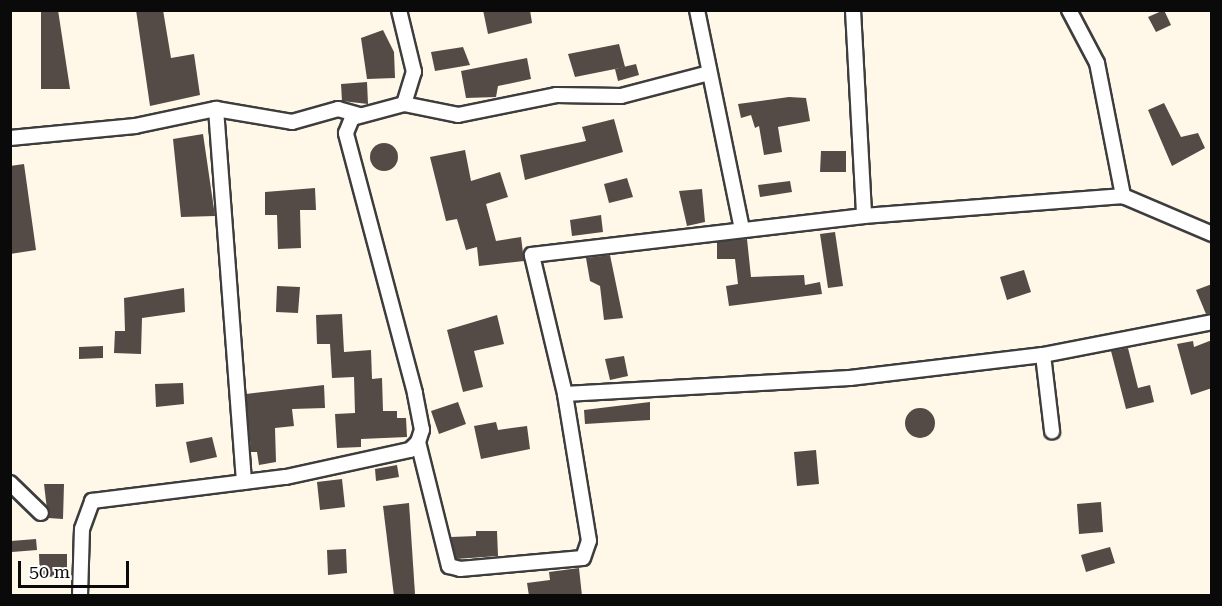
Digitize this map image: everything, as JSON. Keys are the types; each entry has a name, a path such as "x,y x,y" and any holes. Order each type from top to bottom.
{"street":[{"path":"399,10 414,72 404,104"},
{"path":"697,10 742,229"},
{"path":"853,10 864,216"},
{"path":"1069,10 1096,63 1123,196"},
{"path":"80,596 82,529 92,501 244,482 410,450 418,442 422,430 415,393 346,133 352,118 404,104 458,115 556,94 621,96 709,73"},
{"path":"10,138 135,126 216,109 292,122 338,109 359,115"},
{"path":"216,109 244,482"},
{"path":"418,442 448,566 460,569 584,558 588,541 565,394 532,255 864,216 1123,196 1212,234"},
{"path":"565,394 850,378 1043,355 1212,322"},
{"path":"1043,355 1052,431"},
{"path":"10,483 41,513"}],"building":[{"path":"41,10 58,10 70,89 41,89"},
{"path":"136,10 163,10 171,58 194,54 200,95 150,106"},
{"path":"483,10 530,10 532,23 488,34"},
{"path":"1164,10 1171,25 1156,32 1148,17"},
{"path":"383,30 394,52 395,78 367,79 361,38"},
{"path":"619,44 625,67 575,77 568,54"},
{"path":"463,47 470,65 435,71 431,52"},
{"path":"527,58 531,79 498,86 496,97 466,98 461,71"},
{"path":"636,64 639,75 618,81 615,69"},
{"path":"367,82 368,104 342,101 341,84"},
{"path":"789,97 806,98 810,121 778,127 782,152 764,155 759,126 755,128 751,115 741,118 738,104"},
{"path":"1164,103 1181,137 1198,133 1205,148 1172,166 1148,110"},
{"path":"614,119 623,152 525,180 520,155 586,141 582,127"},
{"path":"203,134 215,216 181,217 173,139"},
{"path":"384,143 394,147 398,157 394,167 384,171 374,167 370,157 374,147"},
{"path":"465,150 471,181 500,172 508,197 486,204 496,241 521,237 524,261 479,266 477,247 466,250 457,219 446,221 430,157"},
{"path":"821,151 846,151 846,172 820,172"},
{"path":"24,164 36,250 10,254 10,166"},
{"path":"627,178 633,197 609,203 604,184"},
{"path":"790,181 792,192 760,197 758,185"},
{"path":"315,188 316,210 300,210 301,248 278,249 277,215 265,215 265,192"},
{"path":"702,189 705,222 687,226 679,191"},
{"path":"601,215 603,232 572,236 570,220"},
{"path":"835,232 843,286 828,288 820,234"},
{"path":"747,239 751,277 804,275 805,285 820,282 822,294 729,306 726,286 738,284 735,259 717,259 717,242"},
{"path":"610,255 623,318 604,320 600,286 590,281 586,258"},
{"path":"1024,270 1031,292 1007,300 1000,277"},
{"path":"1212,284 1212,313 1206,314 1196,290"},
{"path":"277,286 300,287 298,313 276,312"},
{"path":"184,288 185,312 142,318 141,354 114,353 115,331 125,331 124,298"},
{"path":"342,314 344,352 371,350 372,379 382,378 383,411 397,411 397,418 406,418 407,437 361,439 361,447 337,448 335,414 355,413 354,377 332,378 330,344 317,344 316,315"},
{"path":"497,315 504,344 474,351 483,387 463,392 447,330"},
{"path":"1212,340 1212,388 1191,395 1177,344 1193,341 1194,347"},
{"path":"103,346 103,358 79,359 79,347"},
{"path":"1128,348 1138,388 1150,385 1154,402 1126,409 1111,351"},
{"path":"624,356 628,376 610,380 605,359"},
{"path":"183,383 184,404 156,407 155,384"},
{"path":"324,385 325,408 292,409 294,426 275,428 276,462 259,465 257,452 251,452 246,394"},
{"path":"458,402 466,424 439,434 431,411"},
{"path":"650,402 650,420 585,424 584,410"},
{"path":"920,408 931,412 935,423 931,434 920,438 909,434 905,423 909,412"},
{"path":"496,422 498,430 527,426 530,449 481,459 474,426"},
{"path":"212,437 217,457 190,463 186,442"},
{"path":"816,450 819,484 797,486 794,452"},
{"path":"397,465 399,477 376,481 375,469"},
{"path":"342,479 345,507 320,510 317,482"},
{"path":"44,484 64,484 63,519 48,518"},
{"path":"1101,502 1103,532 1079,534 1077,504"},
{"path":"409,503 415,594 394,596 383,506"},
{"path":"476,531 497,531 498,556 456,559 451,537 476,536"},
{"path":"36,539 37,550 12,552 11,541"},
{"path":"1110,547 1115,563 1086,572 1081,555"},
{"path":"346,549 347,573 328,575 327,550"},
{"path":"39,554 67,554 67,576 40,577"},
{"path":"579,568 582,596 529,596 527,583 550,580 549,572"}]}
